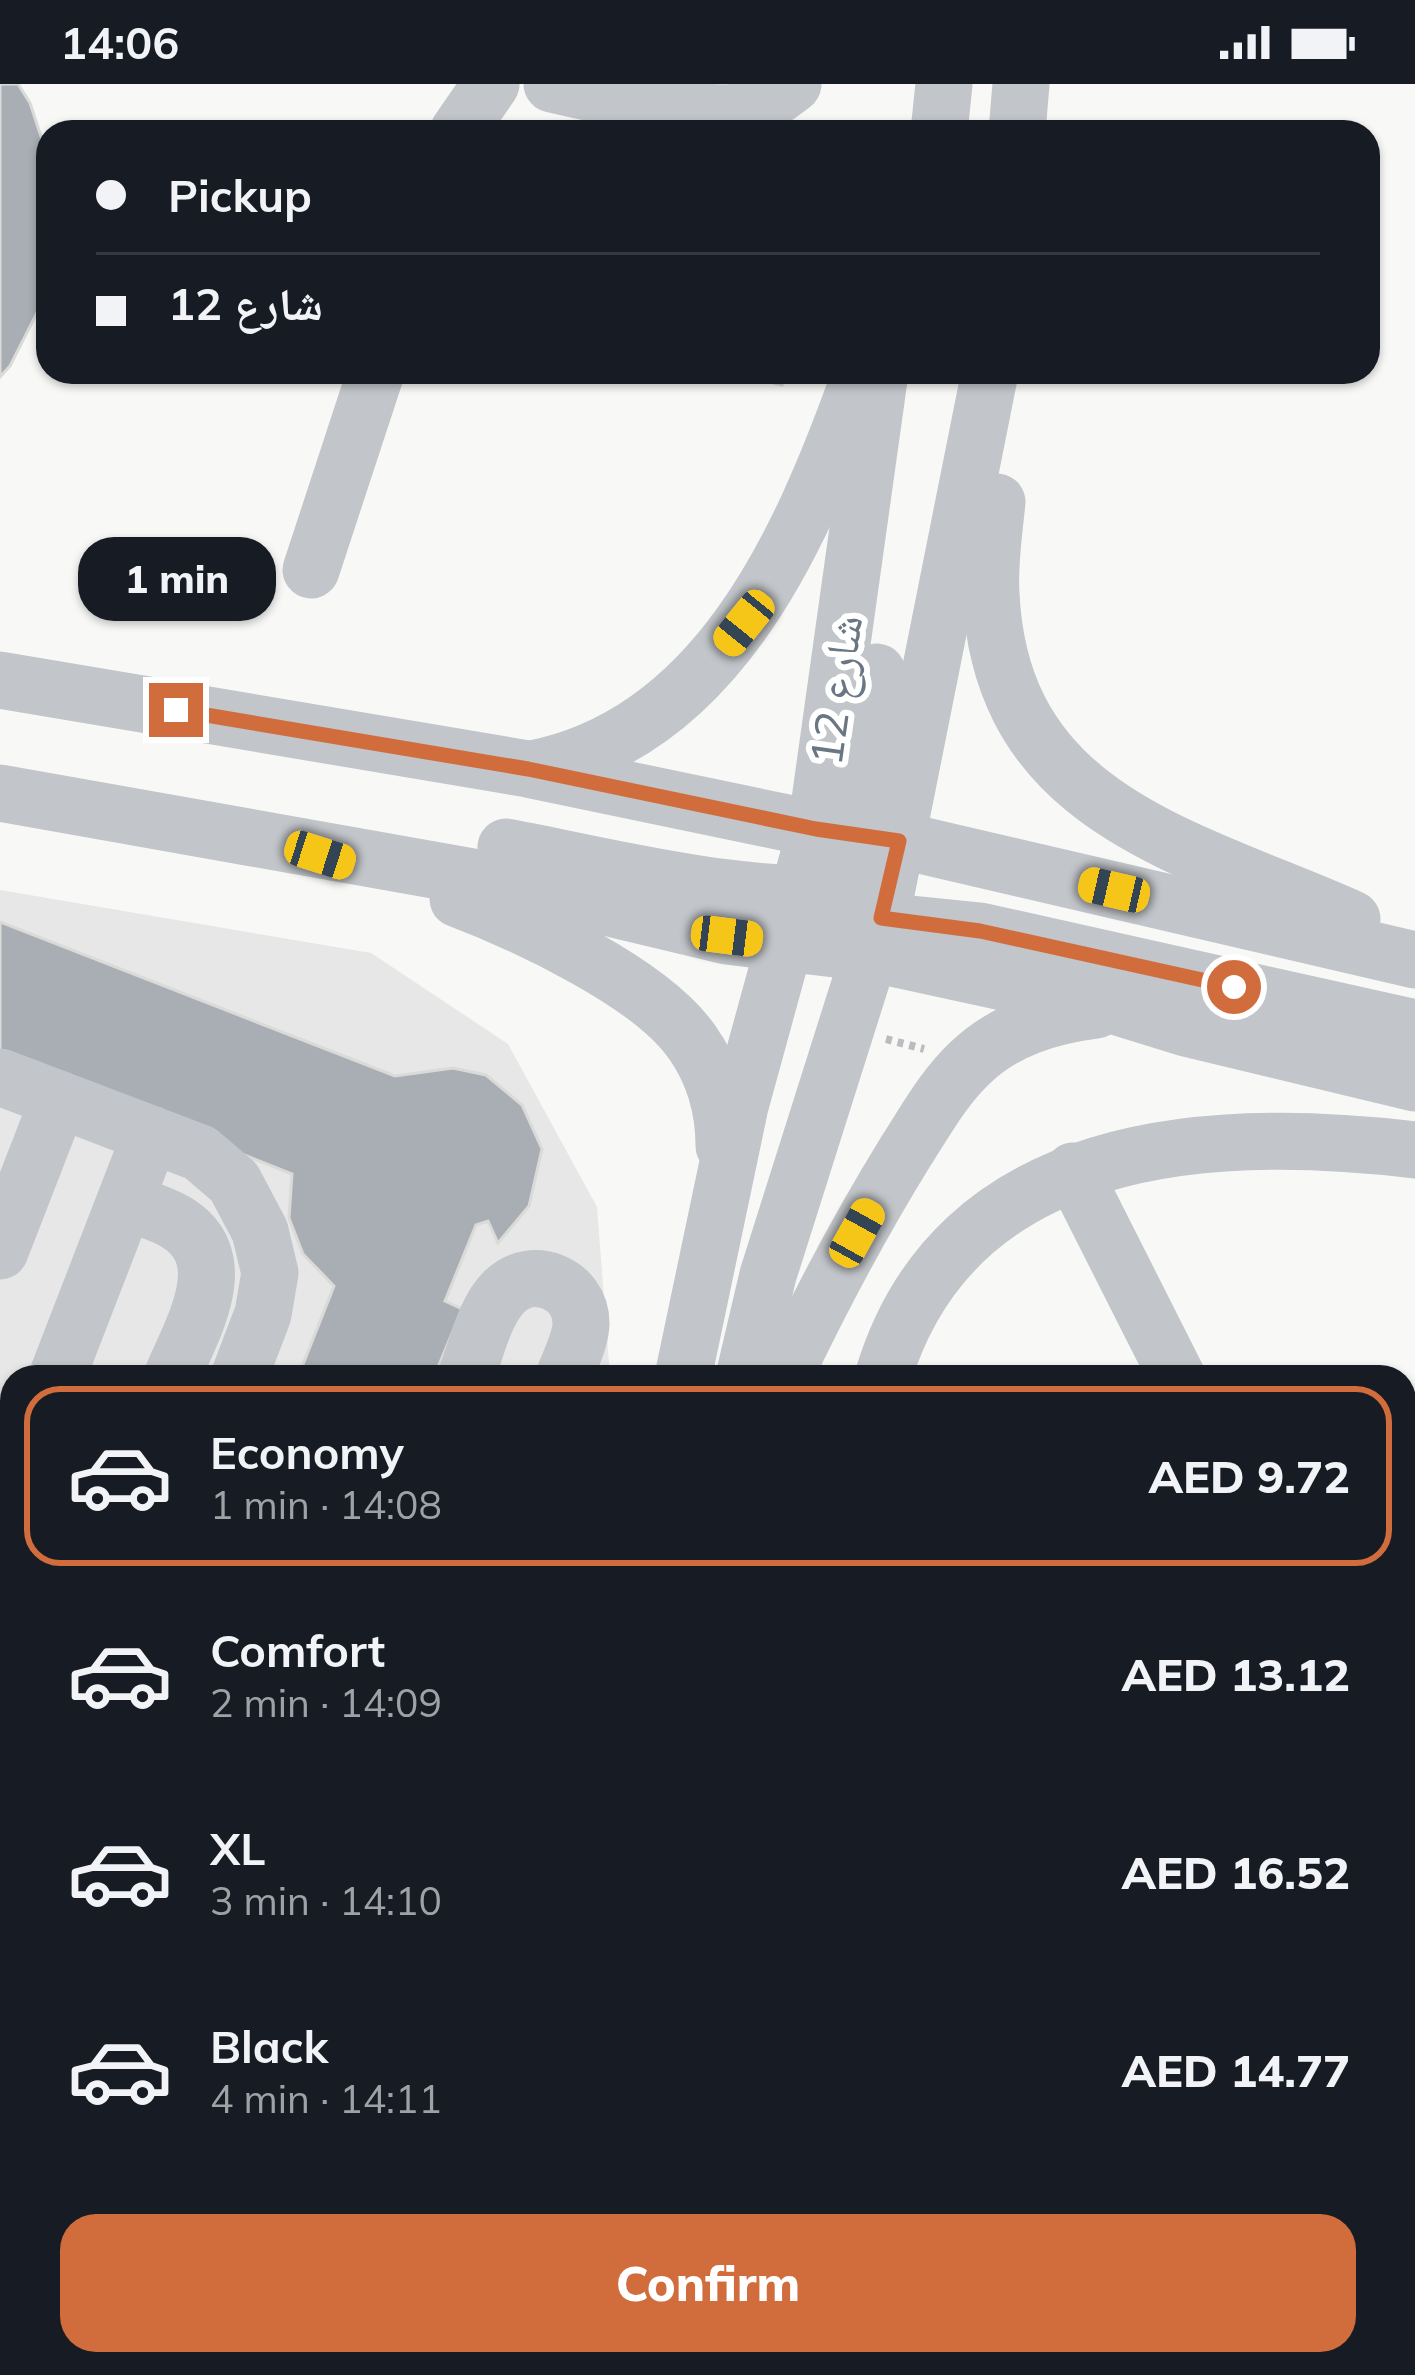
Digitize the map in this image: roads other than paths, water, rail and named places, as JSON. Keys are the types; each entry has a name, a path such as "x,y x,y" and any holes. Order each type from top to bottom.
{"street":[{"path":"466,120 491,84"},
{"path":"553,84 708,112 743,111 777,97 793,84"},
{"path":"916,120 920,84"},
{"path":"940,120 944,84"},
{"path":"1018,120 1021,84"},
{"path":"311,570 372,384"},
{"path":"528,769 567,762 619,737 666,706 708,667 744,623 773,574 819,479 856,384"},
{"name":"شارع 12","path":"747,1365 769,1275 844,1029 862,882 880,384"},
{"path":"862,882 910,384"},
{"name":"شارع 12","path":"862,882 987,384"},
{"path":"1007,384 990,590 994,633 1020,715 1047,754 1080,788 1160,837 1415,951"},
{"name":"شارع 12","path":"0,680 528,769 862,882 1118,1007 1415,1083"},
{"path":"26,798 195,789 755,892 791,918"},
{"path":"26,798 501,882 727,936 791,918 862,882 980,931 1415,1028"},
{"path":"277,841 487,910 564,947 656,1006 692,1041 717,1090 724,1143 719,1193"},
{"path":"685,1365 719,1193 791,918 862,882"},
{"name":"شارع 12","path":"862,882 1415,960"},
{"path":"790,1365 874,1202 930,1113 972,1061 1029,1025 1118,1007"},
{"path":"0,1077 200,1153 233,1182 260,1232 270,1273 269,1294 243,1365"},
{"path":"0,1250 16,1163 59,1099"},
{"path":"63,1365 151,1134"},
{"path":"887,1365 895,1337 925,1282 967,1235 1017,1197 1073,1171 1161,1150 1251,1141 1341,1141 1415,1150"},
{"path":"1073,1171 1171,1365"},
{"path":"127,1202 175,1221 203,1250 207,1288 177,1365"},
{"path":"471,1365 501,1294 516,1282 534,1277 553,1281 578,1306 582,1325 569,1365"}]}
